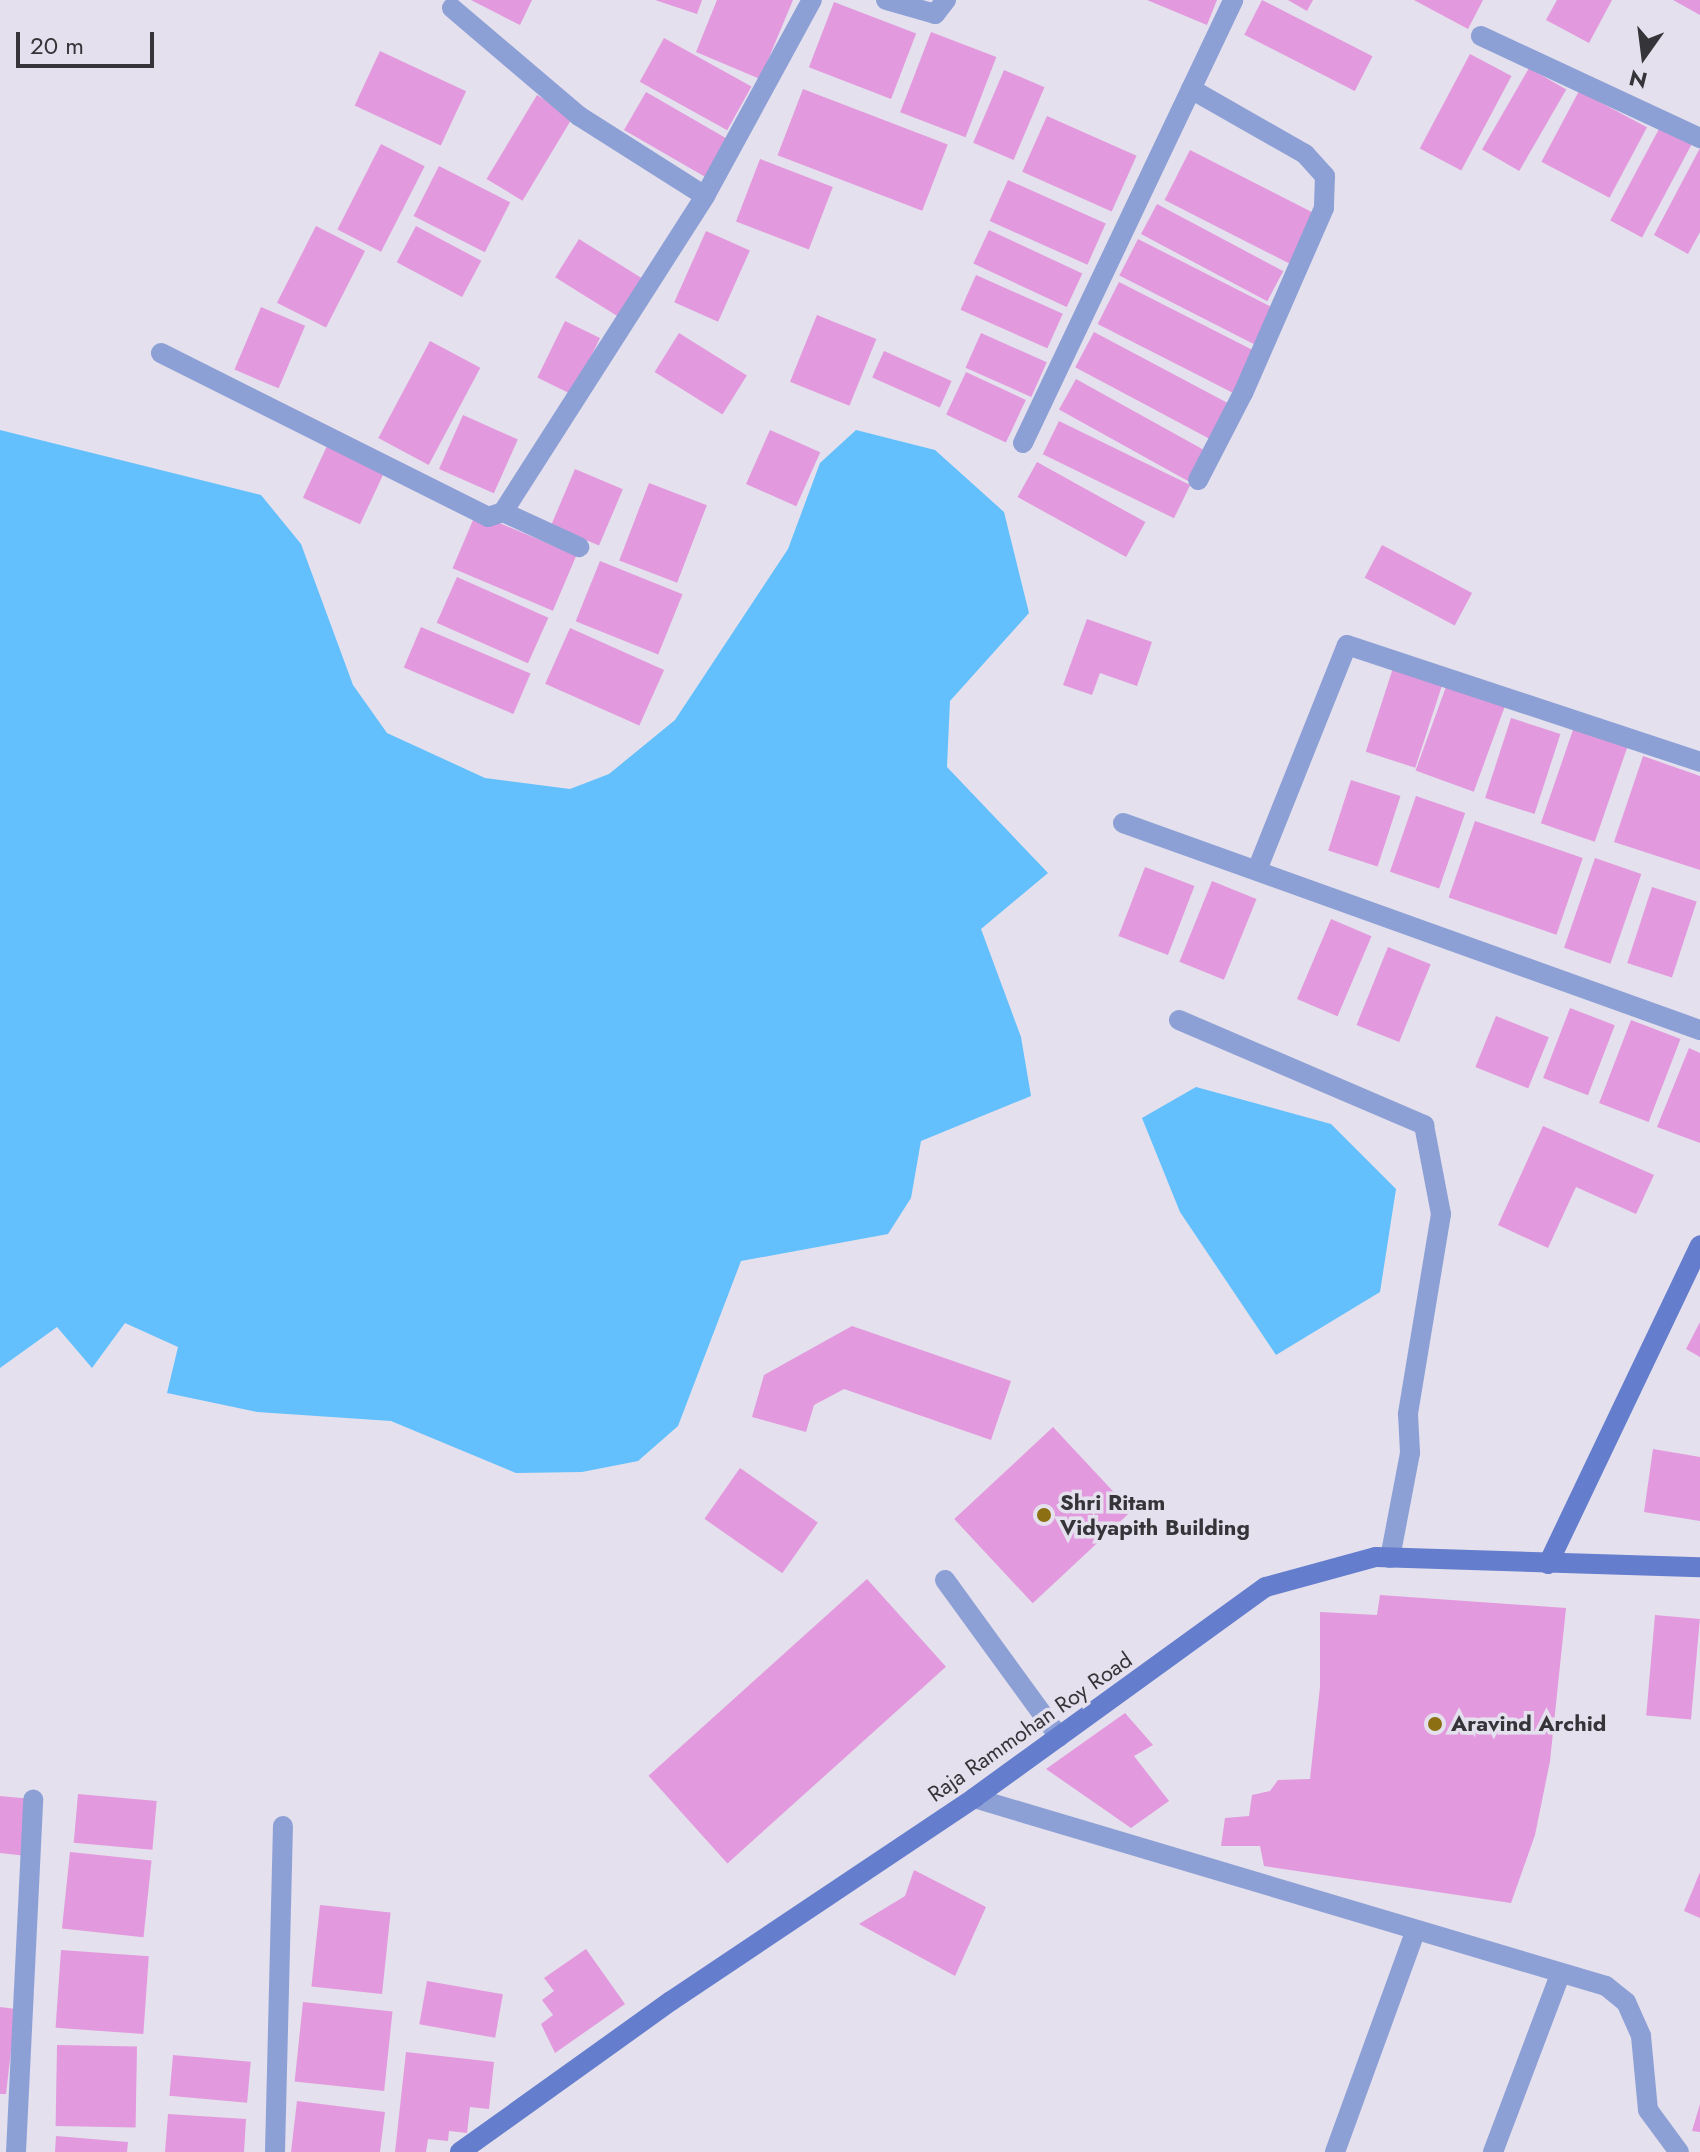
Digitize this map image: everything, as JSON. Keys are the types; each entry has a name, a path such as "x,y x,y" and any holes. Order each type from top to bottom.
{"main road":[{"path":"1548,1564 1700,1245"},
{"name":"Raja Rammohan Roy Road","path":"460,2152 671,2001 974,1798 1266,1587 1376,1557 1700,1567"}],"street":[{"path":"161,353 488,517 503,512 705,196 812,0"},
{"path":"886,0 935,14 946,0"},
{"path":"1023,443 1233,0"},
{"path":"452,8 579,116 705,196"},
{"path":"1481,36 1700,138"},
{"path":"1191,89 1305,154 1325,176 1324,208 1243,393 1198,480"},
{"path":"503,512 579,547"},
{"path":"1257,870 1347,645 1700,762"},
{"path":"1123,823 1700,1030"},
{"path":"1179,1020 1424,1125 1441,1214 1408,1414 1410,1453 1390,1558"},
{"path":"945,1580 1059,1737"},
{"path":"974,1798 1415,1932 1606,1986 1626,2002 1641,2036 1648,2110 1679,2152"},
{"path":"16,2152 33,1799"},
{"path":"275,2152 283,1826"},
{"path":"1335,2152 1415,1932"},
{"path":"1493,2152 1560,1975"}],"water":[{"path":"0,430 261,495 301,544 353,685 387,733 485,778 570,789 609,774 675,720 788,549 820,463 856,430 935,450 1004,512 1029,613 950,701 947,767 1048,873 981,929 1021,1037 1031,1096 921,1141 911,1198 888,1234 741,1261 678,1426 638,1461 582,1472 516,1473 391,1421 257,1412 167,1393 178,1347 125,1323 92,1368 57,1327 0,1368"},
{"path":"1196,1087 1331,1124 1396,1189 1380,1292 1276,1355 1180,1212 1142,1118"}],"building":[{"path":"471,0 532,0 520,25"},
{"path":"655,0 702,0 697,14"},
{"path":"717,0 793,0 760,79 696,52"},
{"path":"1147,0 1217,0 1207,25"},
{"path":"1262,0 1372,56 1355,91 1244,35"},
{"path":"1288,0 1313,0 1307,11"},
{"path":"1414,0 1483,0 1468,29"},
{"path":"1557,0 1612,0 1589,43 1546,20"},
{"path":"1673,0 1700,0 1700,15"},
{"path":"834,2 916,34 891,99 809,67"},
{"path":"931,32 996,57 966,137 900,112"},
{"path":"664,38 751,86 727,130 640,82"},
{"path":"380,51 466,91 441,146 355,105"},
{"path":"1470,54 1511,76 1461,171 1420,148"},
{"path":"1529,68 1566,90 1519,171 1482,149"},
{"path":"1004,70 1045,87 1014,160 973,143"},
{"path":"803,89 948,145 922,211 778,155"},
{"path":"1579,91 1647,127 1609,198 1541,162"},
{"path":"646,92 728,140 706,178 624,130"},
{"path":"537,95 573,117 523,201 487,179"},
{"path":"1047,116 1137,156 1112,212 1022,172"},
{"path":"1660,127 1692,144 1642,237 1610,221"},
{"path":"381,144 425,166 381,252 337,230"},
{"path":"1700,148 1700,232 1688,254 1654,235"},
{"path":"1190,150 1315,214 1289,263 1165,200"},
{"path":"760,159 833,187 809,250 736,222"},
{"path":"439,166 510,202 485,252 414,216"},
{"path":"1008,180 1106,224 1087,265 990,221"},
{"path":"1157,204 1283,271 1267,301 1141,234"},
{"path":"316,226 365,251 326,328 277,303"},
{"path":"416,226 481,261 462,297 397,262"},
{"path":"989,230 1082,274 1067,307 973,264"},
{"path":"706,231 750,251 718,322 674,302"},
{"path":"579,239 645,280 621,318 555,277"},
{"path":"1138,239 1275,309 1257,345 1119,276"},
{"path":"976,275 1063,314 1047,348 961,310"},
{"path":"1119,282 1258,353 1237,395 1098,324"},
{"path":"261,307 305,326 279,388 234,370"},
{"path":"817,315 876,339 849,406 790,382"},
{"path":"565,321 600,338 572,395 537,378"},
{"path":"1094,332 1229,404 1210,439 1075,367"},
{"path":"679,333 747,375 722,414 655,372"},
{"path":"981,333 1047,362 1031,397 966,368"},
{"path":"430,341 480,368 429,465 378,438"},
{"path":"884,351 952,381 940,408 872,377"},
{"path":"966,372 1026,400 1006,442 946,415"},
{"path":"1076,379 1209,453 1192,483 1059,410"},
{"path":"463,415 518,439 494,493 439,469"},
{"path":"1059,421 1190,485 1174,518 1043,454"},
{"path":"770,430 820,452 796,506 746,484"},
{"path":"327,446 384,473 360,524 303,498"},
{"path":"1037,462 1145,522 1126,557 1018,497"},
{"path":"575,469 623,489 599,545 551,525"},
{"path":"649,483 707,505 677,583 619,560"},
{"path":"476,513 576,556 553,611 453,568"},
{"path":"1382,545 1472,593 1455,626 1365,578"},
{"path":"600,561 683,594 658,655 576,621"},
{"path":"457,577 548,618 528,663 437,623"},
{"path":"1087,619 1152,642 1137,686 1100,673 1092,695 1063,685"},
{"path":"421,627 531,673 513,714 404,668"},
{"path":"570,628 664,670 639,726 545,684"},
{"path":"1393,668 1442,684 1415,768 1366,752"},
{"path":"1447,684 1505,705 1474,792 1416,770"},
{"path":"1511,718 1560,734 1534,814 1485,798"},
{"path":"1575,724 1629,743 1595,842 1541,823"},
{"path":"1643,756 1700,776 1700,870 1614,842"},
{"path":"1351,780 1400,796 1378,866 1328,850"},
{"path":"1416,796 1465,813 1439,889 1390,872"},
{"path":"1475,821 1583,858 1556,935 1449,898"},
{"path":"1595,858 1641,874 1610,964 1564,948"},
{"path":"1145,867 1194,886 1168,955 1118,936"},
{"path":"1212,881 1257,899 1224,980 1179,962"},
{"path":"1652,887 1697,902 1672,978 1627,963"},
{"path":"1331,919 1372,936 1338,1016 1297,999"},
{"path":"1388,947 1431,964 1399,1042 1357,1025"},
{"path":"1570,1008 1615,1025 1588,1095 1543,1078"},
{"path":"1496,1016 1549,1037 1528,1088 1475,1067"},
{"path":"1631,1020 1680,1039 1649,1122 1599,1103"},
{"path":"1689,1048 1700,1053 1700,1143 1657,1127"},
{"path":"1543,1126 1654,1175 1636,1214 1576,1187 1548,1248 1498,1225"},
{"path":"1700,1322 1700,1357 1686,1349"},
{"path":"852,1326 1011,1381 991,1440 844,1389 814,1405 806,1432 752,1417 764,1375"},
{"name":"Shri Ritam Vidyapith Building","path":"1053,1427 1131,1511 1033,1603 954,1519"},
{"path":"1653,1449 1700,1457 1700,1521 1644,1512"},
{"path":"740,1468 818,1522 782,1573 704,1519"},
{"path":"867,1579 946,1667 727,1863 649,1776"},
{"name":"Aravind Archid","path":"1380,1595 1566,1608 1550,1761 1535,1835 1511,1903 1264,1866 1260,1846 1221,1846 1225,1818 1249,1816 1252,1795 1270,1791 1278,1780 1310,1779 1320,1687 1320,1612 1377,1615"},
{"path":"1655,1615 1700,1619 1691,1720 1646,1716"},
{"path":"1125,1713 1153,1745 1134,1756 1169,1801 1131,1828 1046,1769"},
{"path":"78,1794 157,1801 152,1850 74,1843"},
{"path":"0,1796 32,1799 27,1856 0,1853"},
{"path":"70,1852 152,1861 144,1937 62,1929"},
{"path":"914,1870 986,1907 955,1976 859,1924 905,1896"},
{"path":"1700,1872 1700,1918 1684,1911"},
{"path":"320,1905 391,1912 382,1994 311,1987"},
{"path":"586,1949 625,2004 555,2053 541,2024 553,2015 542,2000 554,1991 544,1978"},
{"path":"61,1950 149,1956 143,2034 56,2028"},
{"path":"427,1981 503,1994 495,2038 419,2024"},
{"path":"303,2002 393,2011 384,2091 295,2082"},
{"path":"0,2007 16,2009 6,2094 0,2094"},
{"path":"57,2045 137,2046 136,2127 56,2126"},
{"path":"406,2052 494,2062 489,2109 470,2107 467,2133 449,2131 448,2141 428,2139 426,2152 395,2152"},
{"path":"173,2055 251,2062 247,2103 169,2096"},
{"path":"297,2101 385,2112 380,2152 291,2152"},
{"path":"1700,2104 1700,2132 1692,2131"},
{"path":"168,2114 246,2119 244,2152 165,2152"},
{"path":"56,2136 128,2142 127,2152 55,2152"}],"place":[{"name":"Shri Ritam Vidyapith Building","path":"1044,1515"},
{"name":"Aravind Archid","path":"1435,1724"}]}
